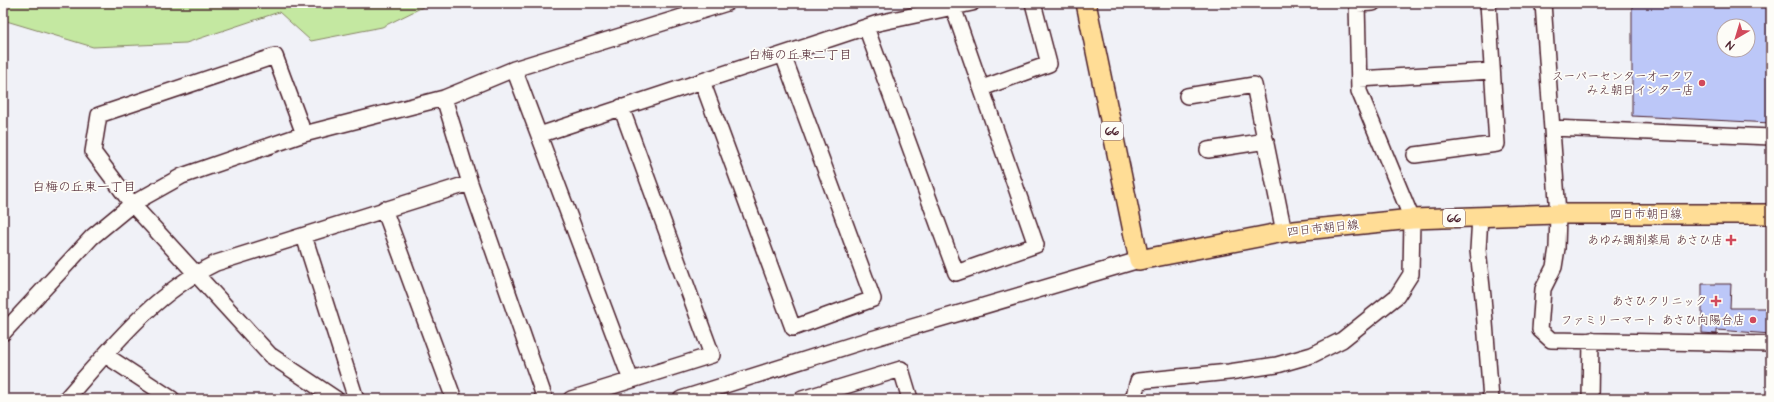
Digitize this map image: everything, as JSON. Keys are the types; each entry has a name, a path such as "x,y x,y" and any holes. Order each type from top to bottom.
{"main road":[{"name":"66","path":"1086,3 1139,260"},
{"name":"四日市朝日線","path":"1139,260 1284,232 1412,219 1558,214 1771,214"}],"street":[{"path":"3,334 92,237 132,204 182,176 304,134 444,98 514,69 727,3"},
{"path":"539,135 866,26 972,3"},
{"path":"982,88 1049,64 1033,3"},
{"path":"1133,399 1138,381 1230,372 1277,365 1312,355 1342,340 1397,296 1411,274 1412,219 1359,91 1357,3 1373,3"},
{"path":"1415,155 1497,144 1488,3"},
{"path":"1543,3 1558,214 1557,248 1554,267 1543,289 1540,330 1551,340 1771,344"},
{"path":"866,26 956,273 1036,245 953,7"},
{"path":"702,81 793,328 873,299 783,54"},
{"path":"304,134 275,56 99,115 93,152 132,204 270,355 336,399"},
{"path":"514,69 631,380"},
{"path":"1359,79 1492,71"},
{"path":"1187,96 1254,85 1284,232"},
{"path":"444,98 470,183 544,399"},
{"path":"570,399 712,355 621,107"},
{"path":"1552,128 1771,137"},
{"path":"1208,150 1266,141"},
{"path":"66,399 140,317 195,274 216,263 470,183"},
{"path":"384,209 454,399"},
{"path":"1480,217 1478,250 1491,399"},
{"path":"304,236 356,399"},
{"path":"681,399 858,343 1139,260"},
{"path":"1590,399 1591,340"},
{"path":"105,355 172,399"},
{"path":"809,398 901,369 910,399"}],"green space":[{"path":"3,3 431,3 382,27 311,41 279,12 186,43 93,47 3,20"}],"building":[{"name":"スーパーセンターオークワ みえ朝日インター店","path":"1632,3 1771,3 1771,123 1632,116"},
{"path":"1702,284 1731,284 1730,308 1771,308 1771,334 1717,330 1717,334 1702,333"}],"place":[{"name":"スーパーセンターオークワ みえ朝日インター店","path":"1702,83"},
{"name":"あゆみ調剤薬局 あさひ店","path":"1731,240"},
{"name":"あさひクリニック","path":"1716,301"},
{"name":"ファミリーマート あさひ向陽台店","path":"1753,320"}],"district":[{"name":"白梅の丘東二丁目","path":"800,54"},
{"name":"白梅の丘東一丁目","path":"84,186"}]}
